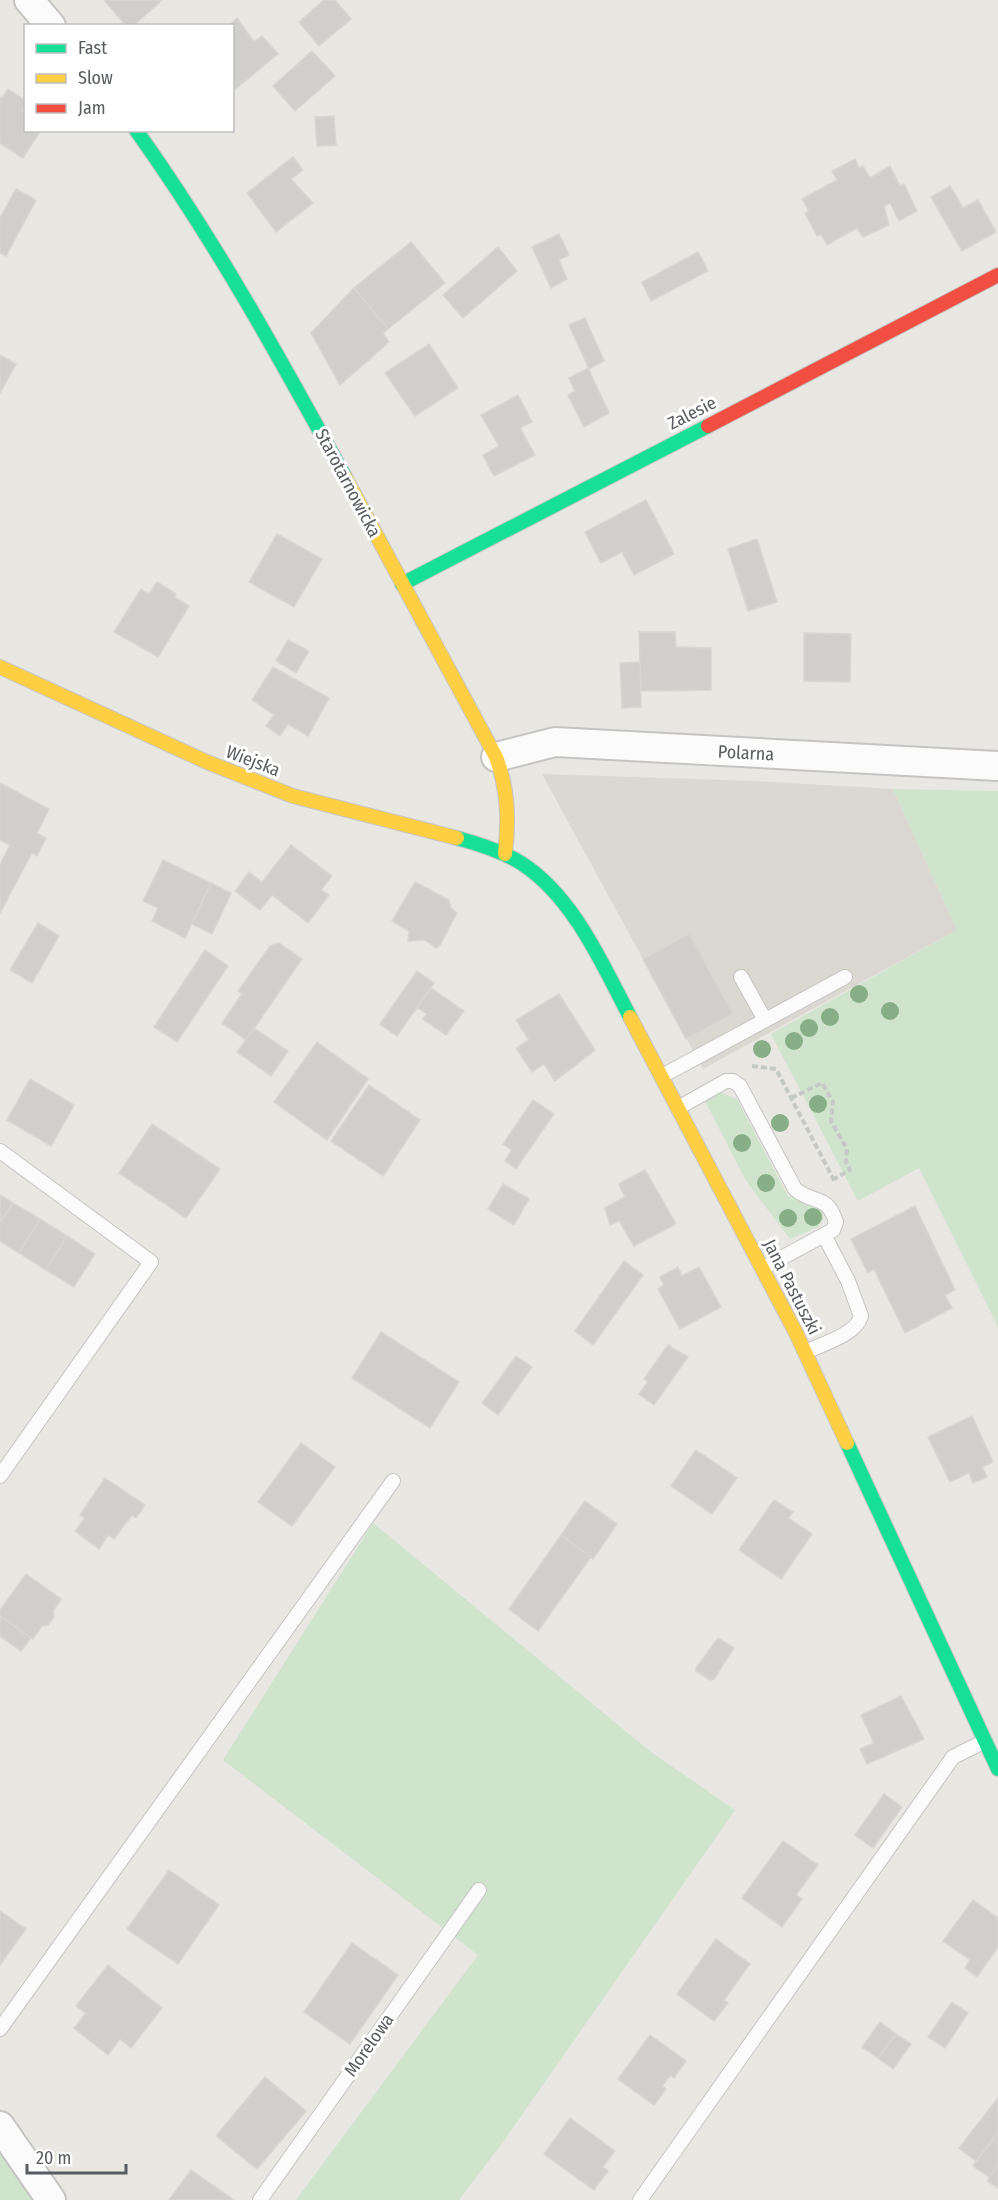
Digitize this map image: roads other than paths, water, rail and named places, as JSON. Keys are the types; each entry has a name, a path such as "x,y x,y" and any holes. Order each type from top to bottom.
{"street":[{"path":"29,0 49,24"},
{"name":"Starotarnowicka","path":"137,132 181,193 258,317 496,758 506,785 508,800 505,854"},
{"name":"Zalesie","path":"402,584 998,275"},
{"name":"Wiejska","path":"0,667 207,762 293,796 467,841 505,854"},
{"name":"Polarna","path":"496,758 555,742 998,766"},
{"name":"Jana Pastuszki","path":"505,854 524,865 565,905 582,930 662,1077 805,1352 998,1769"},
{"path":"0,2126 51,2200"}],"lane":[{"path":"741,977 765,1020"},
{"path":"662,1077 845,977"},
{"path":"678,1108 726,1081 733,1081 740,1086 795,1189 826,1202 833,1210 836,1222 833,1230 763,1268"},
{"path":"0,1151 151,1262 0,1476"},
{"path":"805,1352 839,1336 857,1324 861,1316 848,1281 825,1235"},
{"path":"0,2029 393,1481"},
{"path":"640,2200 953,1757 985,1741"},
{"name":"Morelowa","path":"260,2200 479,1890"}]}
